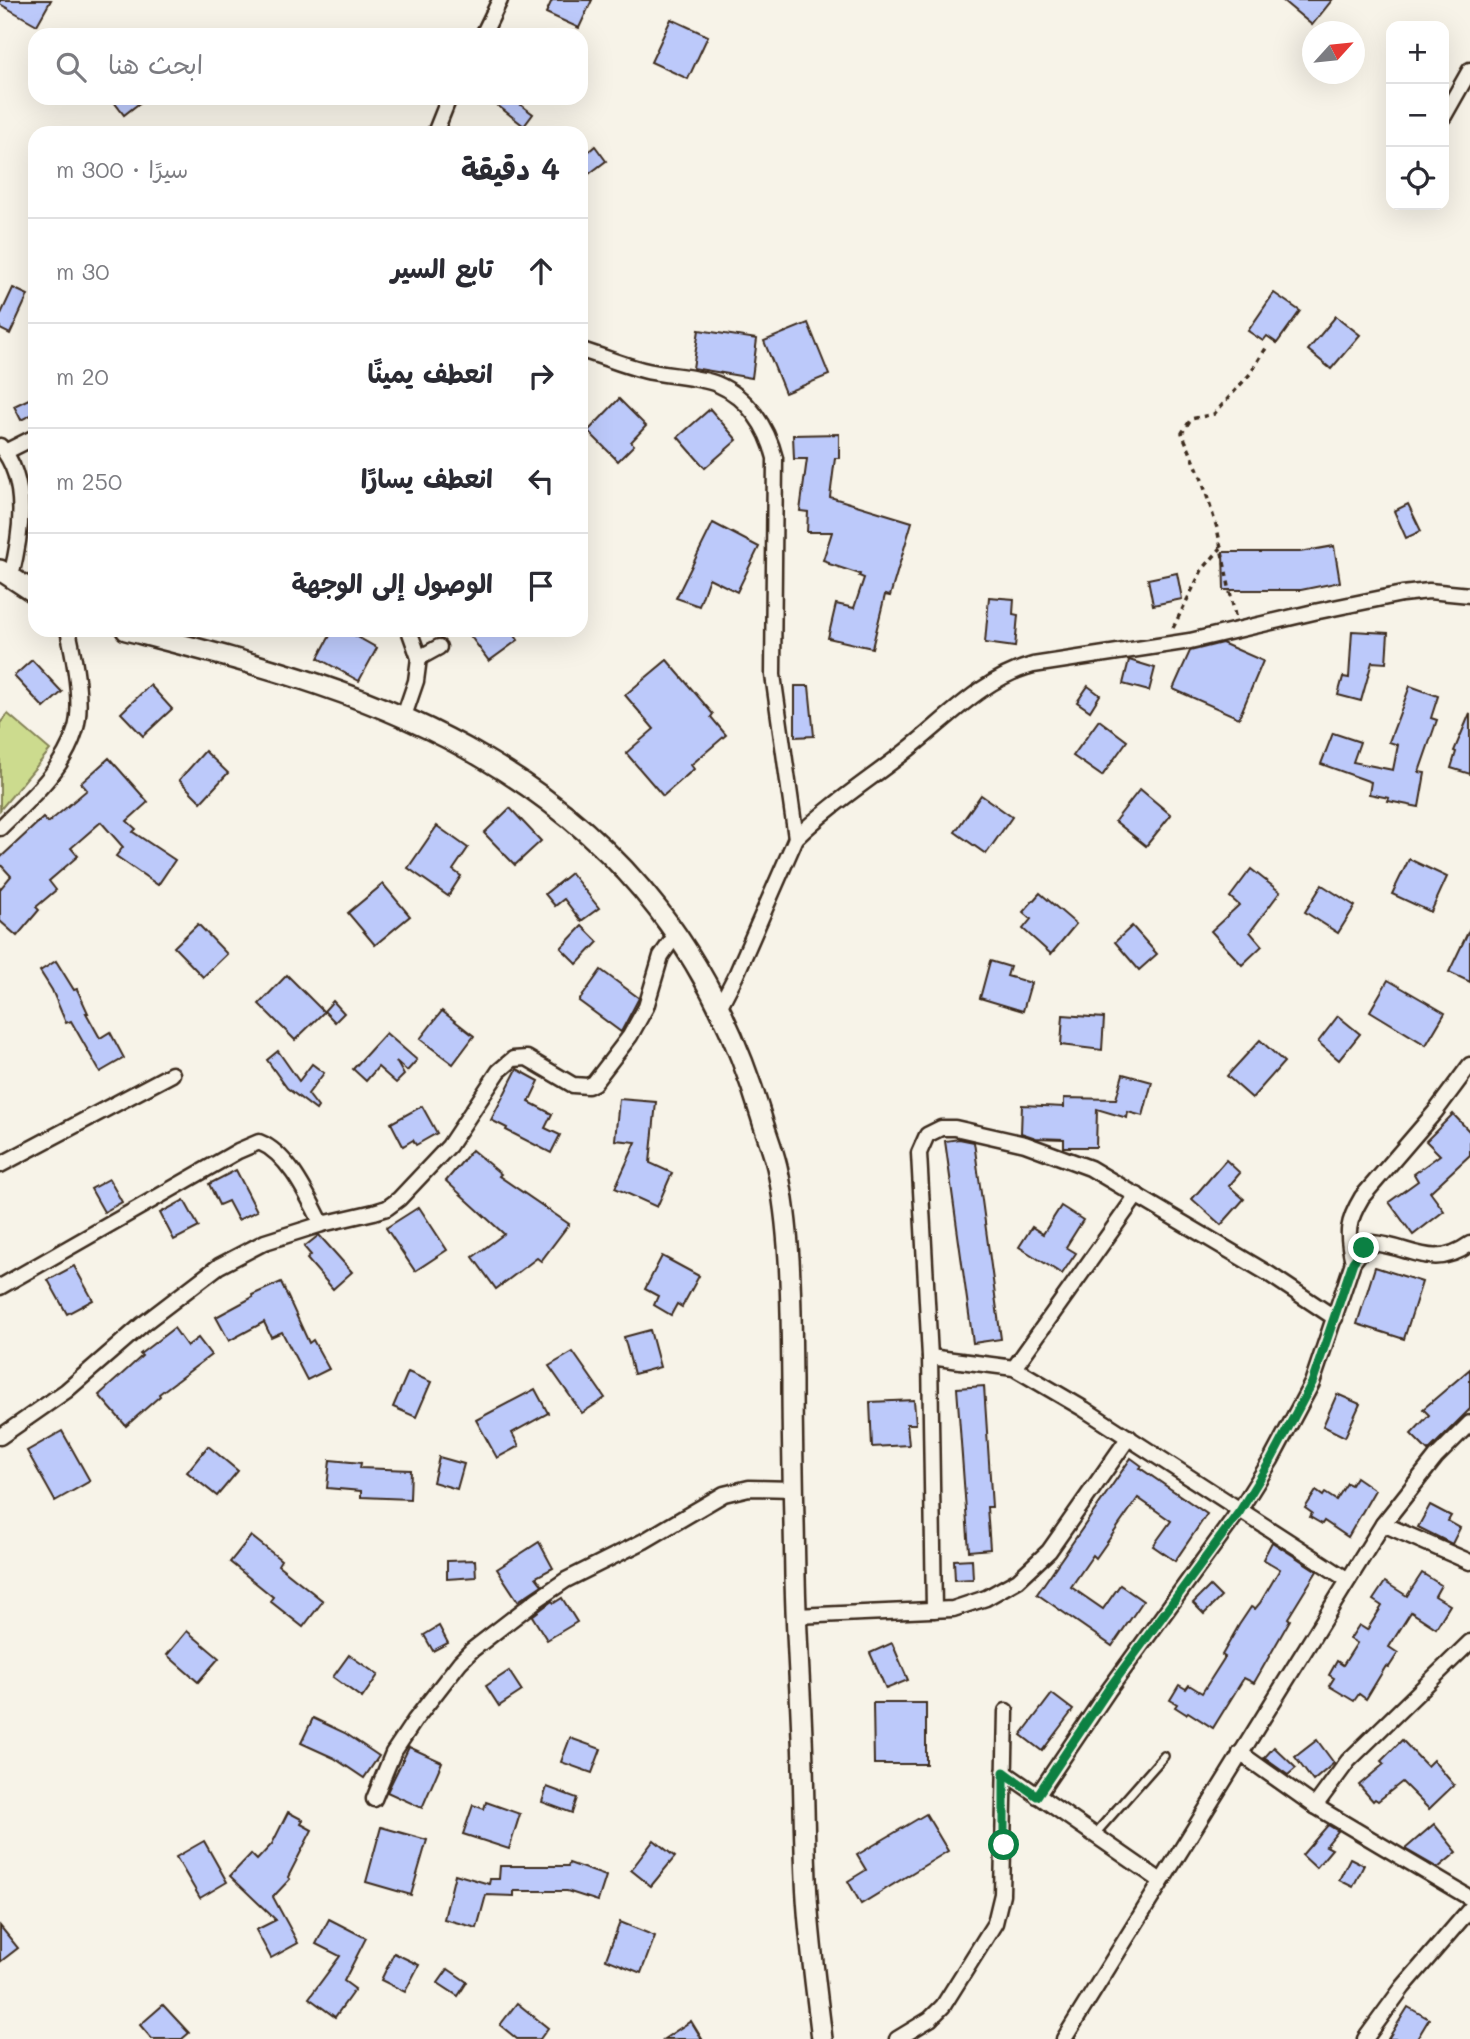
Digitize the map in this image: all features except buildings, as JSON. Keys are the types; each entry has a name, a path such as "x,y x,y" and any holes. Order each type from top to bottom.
{"street":[{"path":"486,28 500,0"},
{"path":"1449,107 1470,70"},
{"path":"438,126 446,105"},
{"path":"588,352 641,370 716,384 744,403 770,437 775,458 773,675 796,838"},
{"path":"28,440 3,449 16,478 20,517 18,547 6,573 28,588"},
{"path":"720,1006 796,838 999,678 1033,665 1164,645 1402,594 1429,591 1470,595"},
{"path":"0,828 47,780 65,754 76,731 77,694 69,637"},
{"path":"152,637 299,677 404,716 484,758 546,800 589,834 629,873 677,933 720,1006 748,1072 776,1167 781,1195 791,1303 796,1616 806,1881 810,1947 822,2039"},
{"path":"404,716 416,681 419,658 412,637"},
{"path":"419,658 439,647"},
{"path":"0,1437 66,1391 143,1324 219,1266 244,1251 322,1224 387,1208 399,1199 449,1146 499,1072 513,1059 527,1058 573,1086 588,1086 594,1083 630,1036 646,1007 662,956 677,933"},
{"path":"1353,1262 1347,1233 1362,1197 1435,1112 1470,1065"},
{"path":"0,1165 172,1074"},
{"path":"934,1610 930,1357 919,1153 927,1135 941,1129 955,1128 1025,1144 1090,1168 1269,1274 1335,1318"},
{"path":"0,1287 238,1151 260,1142 273,1147 304,1189 322,1224"},
{"path":"1014,1368 1137,1195"},
{"path":"1037,1796 1123,1669 1240,1511 1291,1426 1312,1383 1353,1262 1364,1248 1372,1243 1434,1258 1460,1252 1470,1244"},
{"path":"930,1357 1014,1368 1129,1437 1348,1580"},
{"path":"1064,2039 1384,1524 1436,1457 1470,1423"},
{"path":"796,1616 953,1609 986,1598 1018,1580 1049,1551 1129,1437"},
{"path":"374,1799 393,1753 460,1662 538,1599 566,1580 644,1541 724,1494 749,1488 793,1489"},
{"path":"1384,1524 1470,1562"},
{"path":"1315,1806 1348,1761 1470,1642"},
{"path":"897,2039 930,2019 943,2006 995,1923 1002,1894 1006,1711"},
{"path":"1240,1753 1315,1806 1470,1898"},
{"path":"1004,1772 1161,1881"},
{"path":"1365,2039 1402,1987 1470,1909"}],"lane":[{"path":"1096,1834 1164,1756"}],"path":[{"path":"1238,628 1222,547 1201,477 1182,433 1191,419 1214,414 1250,374 1268,345"},
{"path":"1164,645 1202,570 1222,547"}],"green space":[{"path":"8,714 50,750 0,810 0,723"}],"route":[{"path":"1004,1845 1004,1772 1037,1796 1108,1690 1240,1511 1291,1426 1312,1383 1353,1262 1364,1248"}]}
